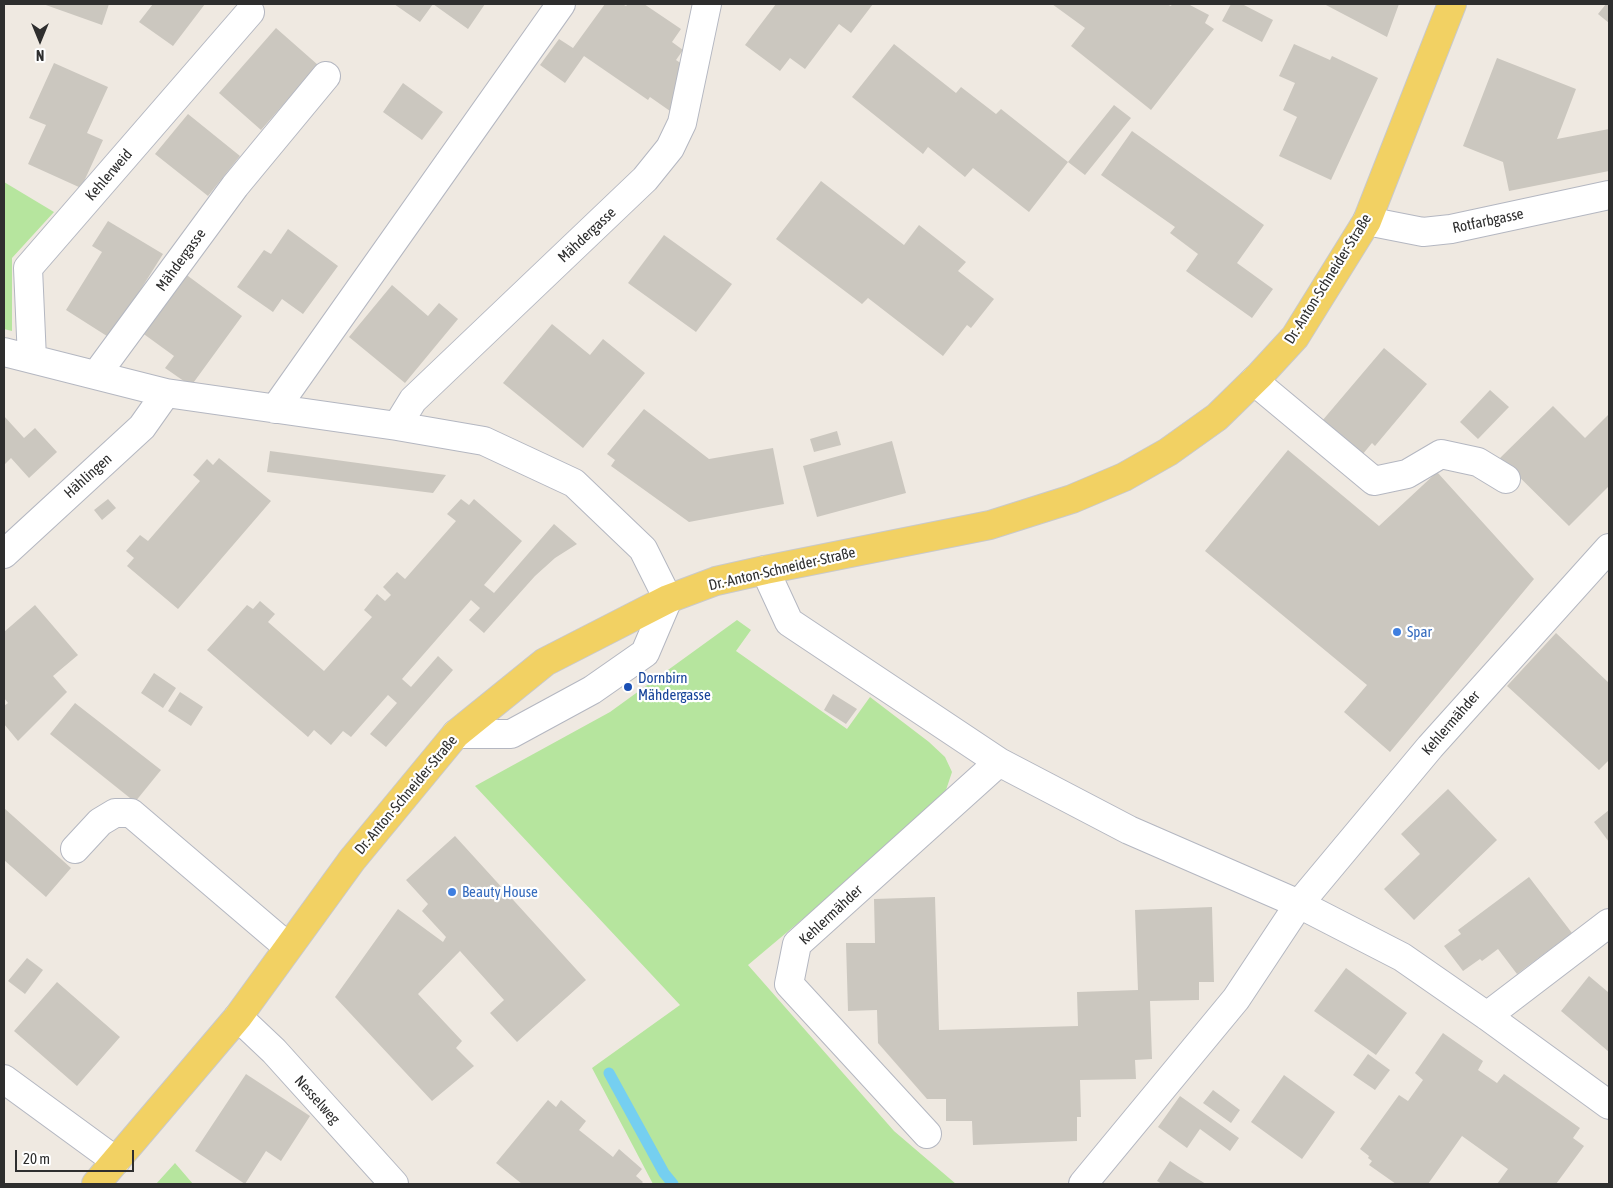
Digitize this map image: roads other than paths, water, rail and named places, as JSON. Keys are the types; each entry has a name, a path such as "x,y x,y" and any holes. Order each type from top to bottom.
{"main road":[{"name":"Dr.-Anton-Schneider-Straße","path":"96,1184 238,1017 352,860 456,734 545,662 668,599 716,582 765,570 990,525 1072,499 1124,477 1168,452 1217,417 1295,337 1367,222 1452,4"}],"street":[{"path":"275,409 561,4"},
{"name":"Mähdergasse","path":"397,426 413,400 645,179 670,148 682,123 707,4"},
{"name":"Kehlerweid","path":"32,359 28,268 250,12"},
{"name":"Mähdergasse","path":"96,376 235,186 326,76"},
{"name":"Rotfarbgasse","path":"1367,222 1423,232 1451,229 1609,195"},
{"path":"4,352 166,393 397,426 484,441 574,483 643,549 668,599 645,653 592,690 511,734 456,734"},
{"path":"1254,381 1374,481 1406,474 1441,454 1478,462 1506,479"},
{"name":"Hählingen","path":"4,554 142,428 166,393"},
{"name":"Kehlermähder","path":"1083,1184 1236,999 1299,904 1430,747 1609,548"},
{"path":"765,570 789,622 999,762 1129,830 1299,904 1402,957 1487,1016 1609,1106"},
{"name":"Kehlermähder","path":"927,1134 789,984 797,944 999,762"},
{"path":"75,849 100,822 115,812 131,812 288,947"},
{"path":"1487,1016 1609,923"},
{"name":"Nesselweg","path":"238,1017 274,1051 394,1184"},
{"path":"4,1079 116,1161"}],"waterway":[{"path":"609,1073 664,1173 673,1184"}],"place":[{"name":"Spar","path":"1397,632"},
{"name":"Dornbirn Mähdergasse","path":"628,687"},
{"name":"Beauty House","path":"452,892"}]}
